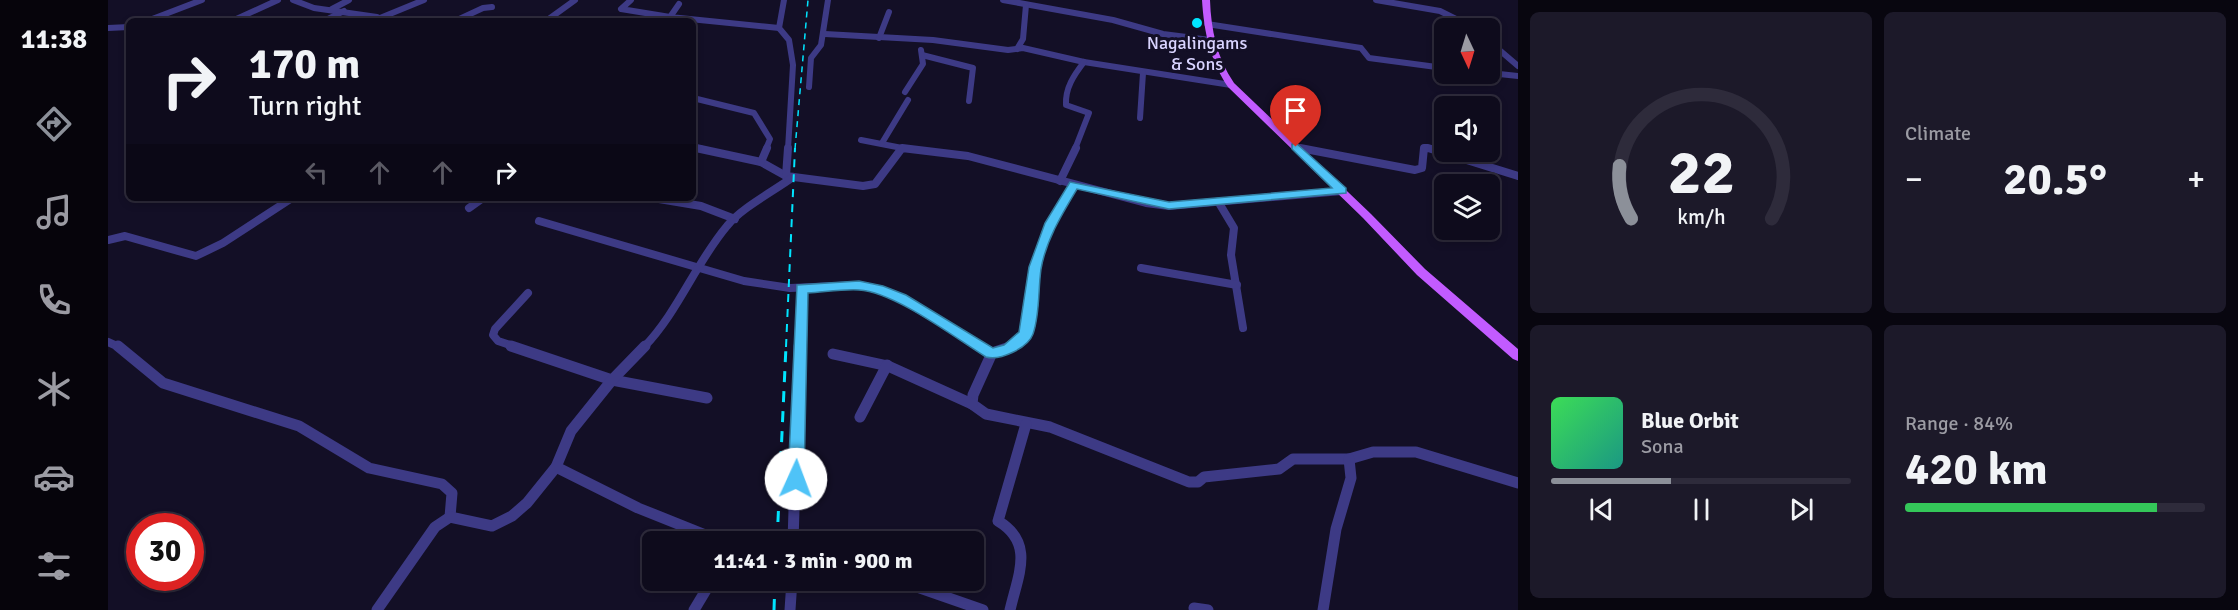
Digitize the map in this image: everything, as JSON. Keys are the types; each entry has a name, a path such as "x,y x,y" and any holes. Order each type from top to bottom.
{"main road":[{"path":"1206,0 1210,40 1219,69 1231,85 1342,191 1421,272 1518,356"}],"street":[{"path":"155,18 202,0"},
{"path":"239,18 278,0"},
{"path":"293,0 314,8 332,9 374,18"},
{"path":"332,9 348,0"},
{"path":"387,18 424,0"},
{"path":"550,18 575,0"},
{"path":"631,0 621,9 680,18"},
{"path":"779,28 784,0"},
{"path":"809,87 811,58 821,45 825,34 828,0"},
{"path":"1003,0 1113,20 1163,34 1210,40"},
{"path":"1376,0 1462,18"},
{"path":"670,17 679,4"},
{"path":"1017,49 1023,39 1026,5"},
{"path":"461,18 483,8 492,8"},
{"path":"330,18 344,11"},
{"path":"879,38 889,12"},
{"path":"1068,24 1069,13"},
{"path":"696,20 779,28 789,40 793,65 790,177"},
{"path":"1207,24 1313,38 1331,45 1361,48 1369,58 1434,67"},
{"path":"108,28 126,28"},
{"path":"126,28 119,32 126,34"},
{"path":"825,34 1017,49 1143,73 1231,85"},
{"path":"905,92 922,64 920,41"},
{"path":"1500,51 1518,66"},
{"path":"922,55 973,68 969,101"},
{"path":"1060,181 1072,158 1089,113 1068,108 1066,105 1070,81 1084,62"},
{"path":"1140,118 1143,73"},
{"path":"1500,74 1518,75"},
{"path":"696,99 754,112 770,139 761,162"},
{"path":"882,143 908,100"},
{"path":"861,140 902,148 968,156 1074,185 1169,206 1342,191"},
{"path":"1296,147 1415,170 1422,168 1422,154 1424,148 1428,148 1518,176"},
{"path":"696,148 761,162 790,177 871,185 876,184 902,148"},
{"path":"377,610 435,527 450,517 492,526 512,516 527,503 556,467 571,431 612,380 661,329 696,269 728,224 790,177"},
{"path":"539,221 696,269 744,281 801,289 859,285 878,289 901,298 992,353 1009,349 1026,334 1035,267 1051,223 1074,185"},
{"path":"108,240 126,236 196,256 223,243 287,201"},
{"path":"469,208 479,201"},
{"path":"671,201 700,206 735,219"},
{"path":"1219,203 1234,228 1231,255 1243,328"},
{"path":"1141,268 1237,285"},
{"path":"793,531 801,289"},
{"path":"528,293 495,329 493,335 498,341 612,380 707,398"},
{"path":"108,342 117,345 164,383 299,426 369,468 442,484 452,493 450,517"},
{"path":"972,404 973,395 992,353"},
{"path":"833,354 860,356 888,365 972,404 986,414 1026,424 1050,427 1189,482 1198,482 1204,477 1279,469 1293,459 1349,459 1373,452 1416,452 1518,483"},
{"path":"860,417 888,365"},
{"path":"1010,610 1019,566 1019,540 1009,527 998,521 1026,424"},
{"path":"1323,610 1336,529 1351,478 1349,459"},
{"path":"556,467 638,508 696,531"},
{"path":"694,610 705,591"},
{"path":"790,610 791,591"},
{"path":"929,591 983,610"},
{"path":"1194,608 1208,610"}],"railway":[{"path":"795,149 808,0"},
{"path":"786,347 795,148"},
{"path":"778,531 786,346"},
{"path":"774,610 775,591"}],"place":[{"name":"Nagalingams & Sons","path":"1197,23"}],"route":[{"path":"796,479 801,289 827,285 859,285 878,289 901,298 992,353 1009,349 1026,334 1035,267 1051,223 1074,185 1146,203 1169,206 1192,206 1342,191 1296,147"}]}
